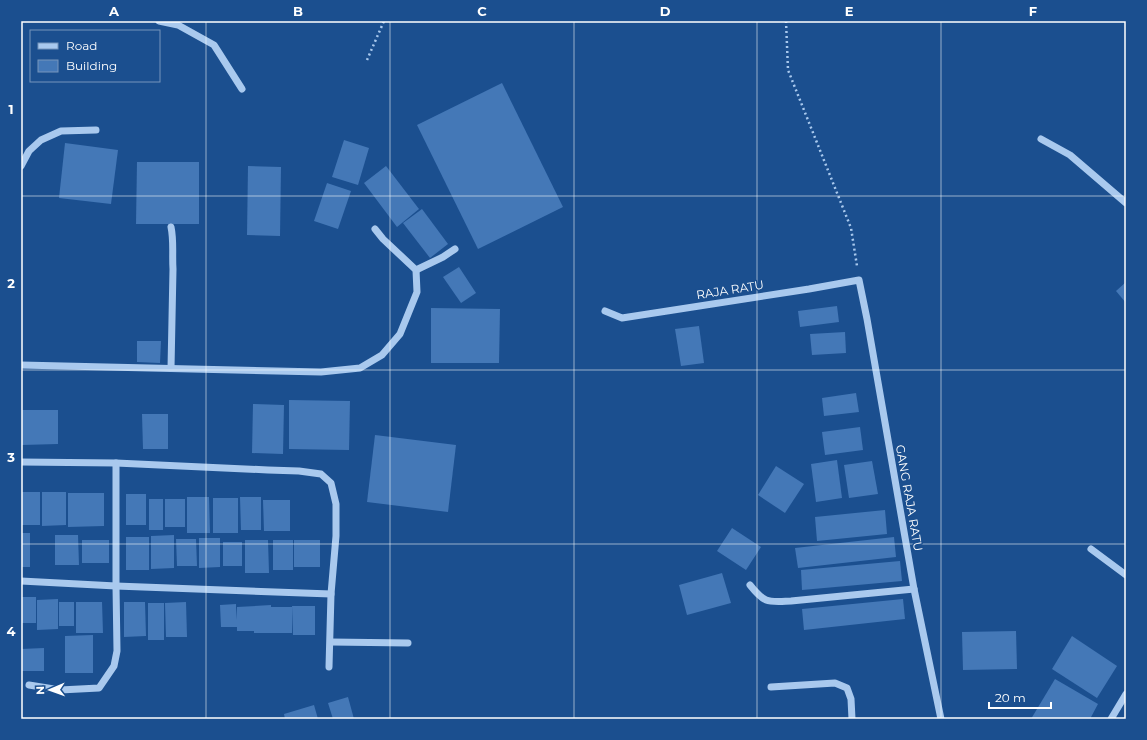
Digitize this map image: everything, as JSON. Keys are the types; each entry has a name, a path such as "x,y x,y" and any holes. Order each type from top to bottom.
{"street":[{"path":"160,21 178,25 214,45 242,89"},
{"path":"21,166 29,151 42,140 61,131 96,130"},
{"path":"1040,139 1070,155 1126,203"},
{"path":"171,227 173,237 173,269 171,368"},
{"path":"21,365 321,372 360,368 382,355 400,334 417,292 416,270 383,239 375,229"},
{"path":"416,270 443,257 455,249"},
{"name":"RAJA RATU","path":"604,311 622,318 859,280"},
{"name":"GANG RAJA RATU","path":"859,280 914,589 941,719"},
{"path":"21,462 116,463 299,470 321,474 331,483 336,504 336,536 331,594 331,642 329,667"},
{"path":"29,685 60,690 99,688 114,666 117,651 116,463"},
{"path":"1091,549 1126,575"},
{"path":"21,582 331,594"},
{"path":"750,585 764,600 774,602 914,589"},
{"path":"331,642 408,643"},
{"path":"771,687 836,683 846,688 851,699 852,719"},
{"path":"1111,719 1126,694"}],"path":[{"path":"367,60 384,21"},
{"path":"786,21 788,70 851,228 859,280"}],"building":[{"path":"502,83 563,207 478,249 417,125"},
{"path":"344,140 369,148 358,185 332,177"},
{"path":"65,143 118,150 111,204 59,198"},
{"path":"137,162 199,162 199,224 136,224"},
{"path":"248,166 281,167 280,236 247,235"},
{"path":"386,166 419,209 397,227 364,183"},
{"path":"327,183 351,191 338,229 314,221"},
{"path":"422,209 448,244 430,258 403,223"},
{"path":"459,267 476,293 461,303 443,277"},
{"path":"1126,282 1126,303 1116,291"},
{"path":"837,306 839,322 800,327 798,311"},
{"path":"431,308 500,309 499,363 431,363"},
{"path":"699,326 704,363 681,366 675,329"},
{"path":"845,332 846,353 812,355 810,334"},
{"path":"137,341 161,341 160,363 137,362"},
{"path":"856,393 859,412 824,416 822,398"},
{"path":"289,400 350,401 349,450 289,449"},
{"path":"253,404 284,405 283,454 252,453"},
{"path":"22,410 58,410 58,444 22,445"},
{"path":"142,414 168,414 168,449 143,449"},
{"path":"860,427 863,450 825,455 822,432"},
{"path":"375,435 456,445 448,512 367,502"},
{"path":"837,460 842,498 816,502 811,464"},
{"path":"872,461 878,494 849,498 844,465"},
{"path":"776,466 804,484 785,513 758,495"},
{"path":"21,492 40,492 40,525 21,525"},
{"path":"42,492 66,492 66,525 42,526"},
{"path":"68,493 104,493 104,526 68,527"},
{"path":"126,494 146,494 146,525 126,525"},
{"path":"187,497 209,497 210,533 187,533"},
{"path":"240,497 261,497 261,530 241,530"},
{"path":"213,498 238,498 238,533 213,533"},
{"path":"149,499 163,499 163,530 149,530"},
{"path":"165,499 185,499 185,527 165,527"},
{"path":"263,500 290,500 290,531 264,531"},
{"path":"885,510 887,534 817,541 815,517"},
{"path":"732,528 761,547 746,570 717,551"},
{"path":"21,533 30,533 30,567 21,567"},
{"path":"55,535 78,535 79,565 55,565"},
{"path":"174,535 174,568 151,569 151,536"},
{"path":"126,537 149,537 149,570 126,570"},
{"path":"894,537 896,557 798,568 795,548"},
{"path":"199,538 220,538 220,567 199,568"},
{"path":"176,539 196,539 197,566 177,566"},
{"path":"82,540 109,540 109,563 82,563"},
{"path":"245,540 268,540 269,573 245,573"},
{"path":"273,540 293,540 293,570 273,570"},
{"path":"294,540 320,540 320,567 294,567"},
{"path":"223,542 242,542 242,566 223,566"},
{"path":"900,561 902,581 802,590 801,570"},
{"path":"722,573 731,603 687,615 679,585"},
{"path":"21,597 36,597 36,623 21,623"},
{"path":"58,599 58,629 37,630 37,600"},
{"path":"903,599 905,619 804,630 802,609"},
{"path":"59,602 74,602 74,626 59,626"},
{"path":"76,602 102,602 103,633 76,633"},
{"path":"124,602 145,602 146,636 124,637"},
{"path":"186,602 187,637 166,637 165,603"},
{"path":"148,603 164,603 164,640 148,640"},
{"path":"236,604 236,620 237,607 271,605 271,607 292,607 292,633 254,633 254,631 237,631 237,627 221,627 220,605"},
{"path":"292,606 315,606 315,635 293,635"},
{"path":"1016,631 1017,669 963,670 962,632"},
{"path":"93,635 93,673 65,673 65,636"},
{"path":"1072,636 1117,666 1097,698 1052,669"},
{"path":"44,648 44,671 21,671 21,649"},
{"path":"1055,679 1098,704 1090,719 1031,719"},
{"path":"348,697 354,719 333,719 328,703"},
{"path":"314,705 318,719 285,719 284,714"}]}
